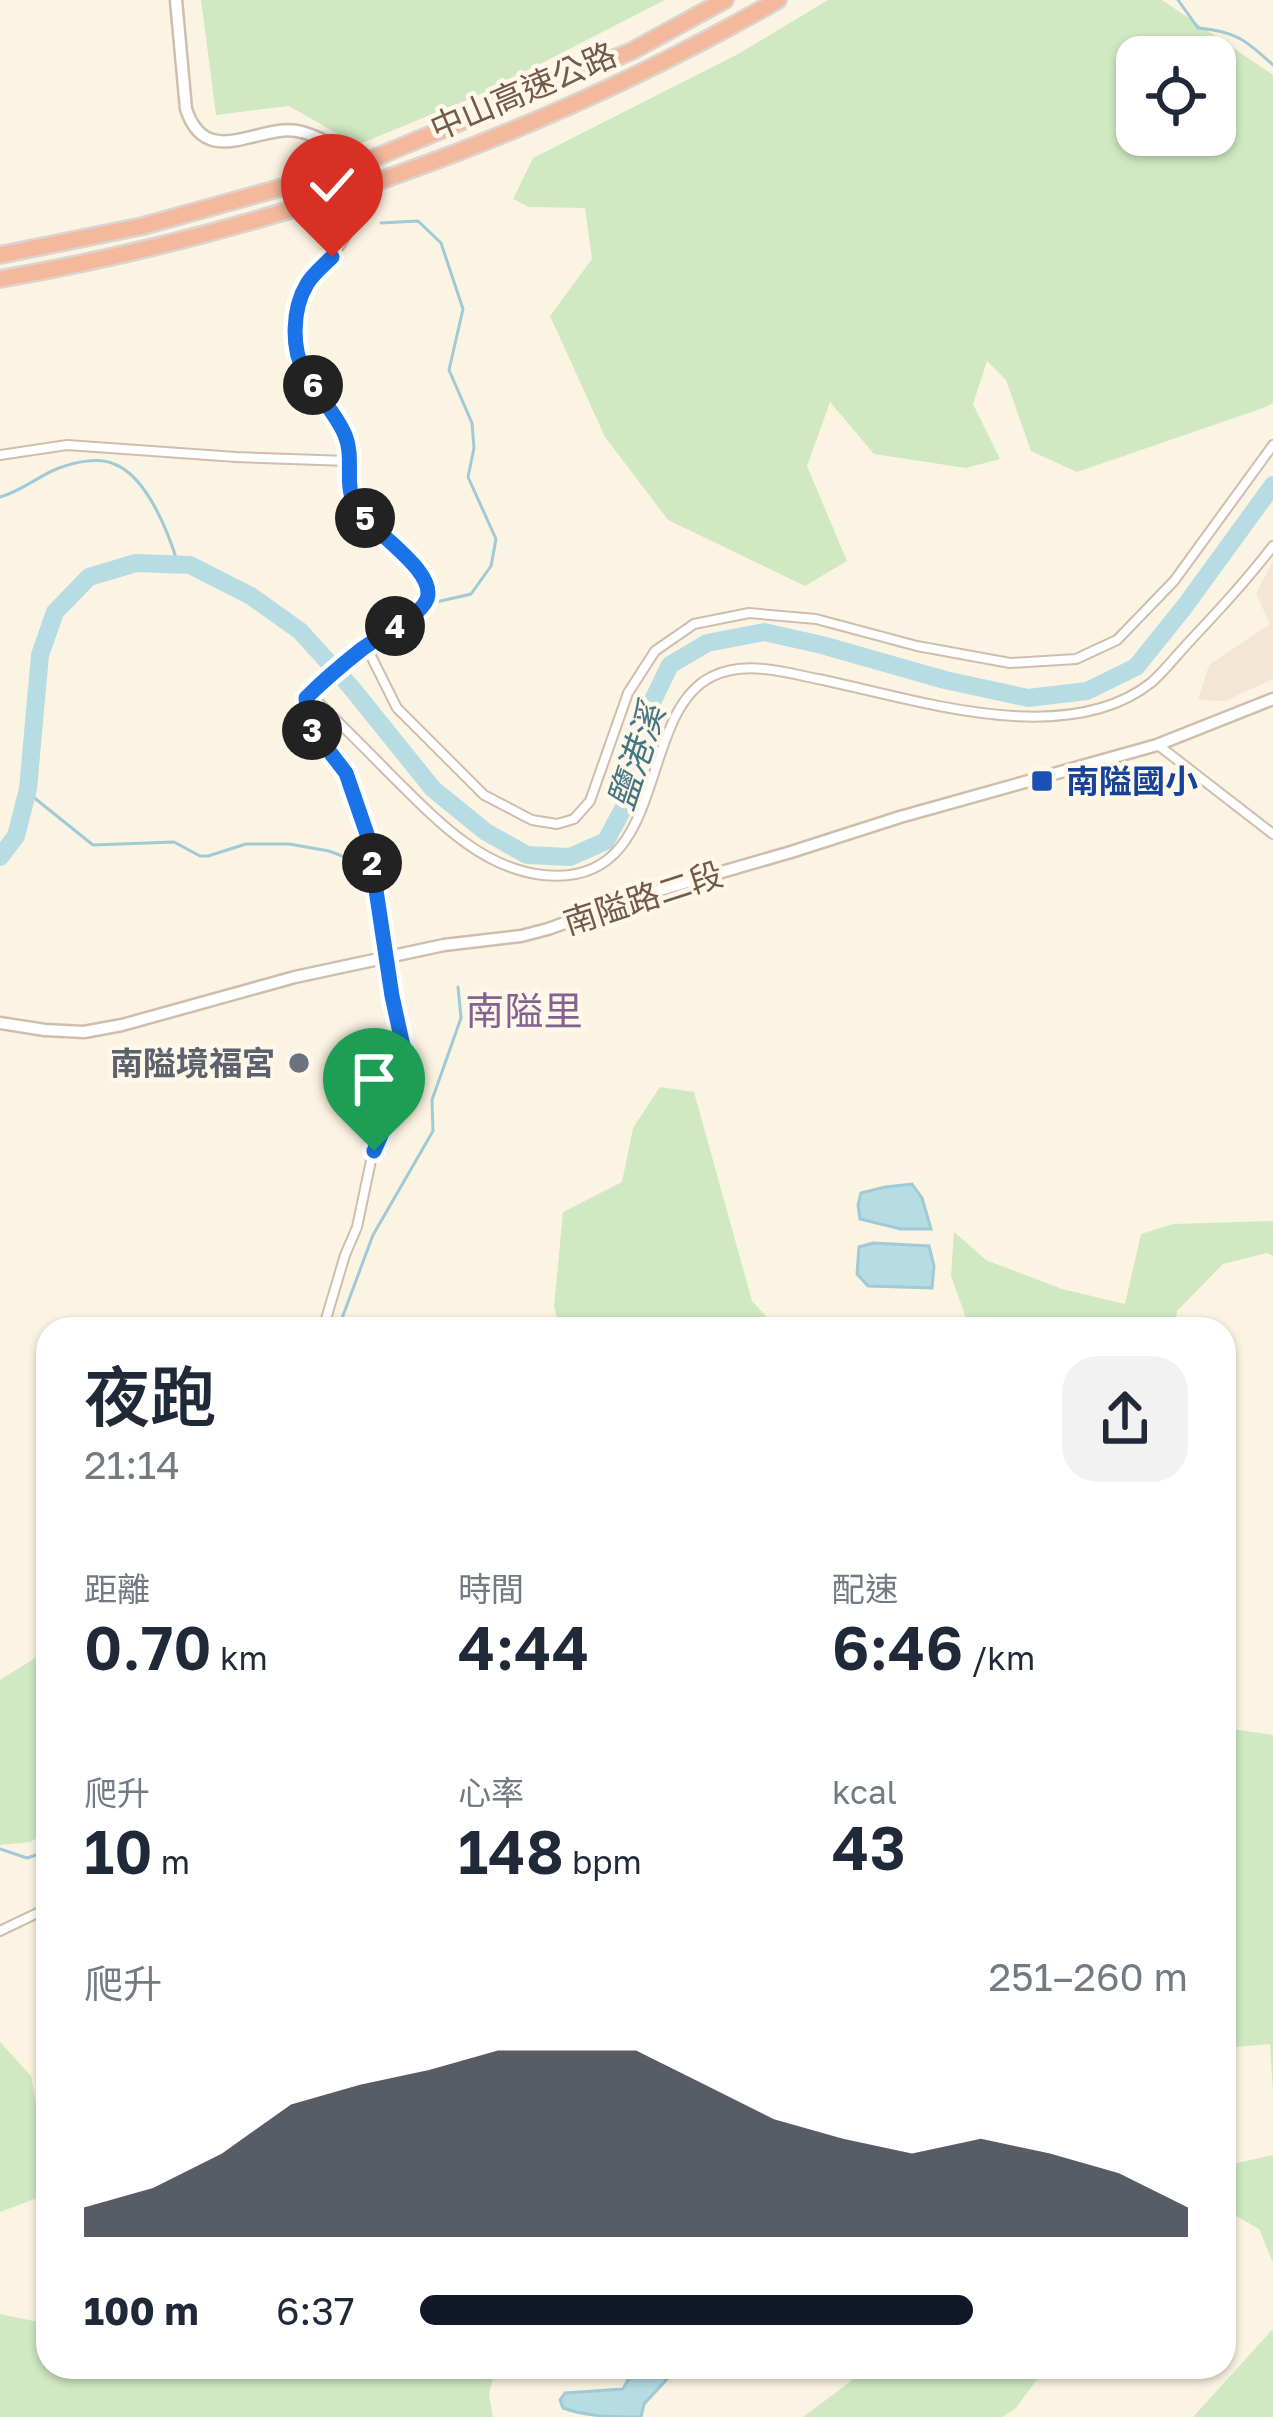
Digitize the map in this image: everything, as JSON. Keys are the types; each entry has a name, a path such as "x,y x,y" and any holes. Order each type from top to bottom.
{"highway":[{"name":"中山高速公路","path":"0,255 143,226 374,158 632,51 725,0"},
{"name":"中山高速公路","path":"0,280 148,250 401,175 646,72 778,0"}],"street":[{"path":"176,0 186,109 202,134 227,143 281,130 304,131 327,142"},
{"path":"327,1317 357,1227 374,1151 400,1092 405,1055 368,837 346,773 309,725 306,698 366,646 417,613 428,591 419,570 358,510 348,489 345,434 302,370 295,329 303,290 348,233 352,215"},
{"path":"0,454 67,445 348,461"},
{"path":"366,646 397,708 484,795 532,820 557,824 574,818 590,801 628,693 655,651 694,624 748,613 816,619 917,646 1010,663 1076,658 1117,640 1174,581 1273,445"},
{"path":"310,694 443,826 478,851 516,870 567,875 593,867 615,852 635,825 681,709 698,686 715,675 738,668 778,671 996,716 1045,717 1106,708 1151,682 1273,546"},
{"name":"南隘路二段","path":"0,1023 84,1032 295,977 443,945 521,936 969,796 1157,745 1273,699"},
{"path":"1157,745 1273,834"},
{"path":"0,1931 36,1914"}],"shaded area":[{"path":"1273,561 1273,679 1225,701 1198,700 1209,665 1270,624 1256,594"}],"green space":[{"path":"201,0 665,0 477,96 357,145 289,106 216,115"},
{"path":"828,0 1162,0 1215,36 1116,36 1116,156 1236,156 1236,50 1273,75 1273,403 1077,472 1031,451 1006,380 987,361 973,404 1000,459 966,468 874,454 830,402 807,466 847,561 805,586 668,520 605,437 550,316 592,259 585,208 529,207 513,199 533,158 740,53"},
{"path":"660,1087 694,1092 752,1301 767,1317 557,1317 563,1212 622,1182 633,1128"},
{"path":"1273,1221 1273,1256 1267,1253 1223,1264 1176,1317 966,1317 951,1276 954,1232 986,1260 1062,1289 1125,1304 1141,1234 1173,1224"},
{"path":"36,1658 36,1838 0,1845 0,1680"},
{"path":"1236,1730 1273,1735 1273,2093 1270,2044 1236,2047"},
{"path":"0,2042 31,2076 36,2104 36,2198 0,2212"},
{"path":"1273,2155 1273,2263 1259,2229 1236,2216 1236,2163"},
{"path":"0,2314 36,2322 36,2379 492,2379 489,2395 493,2417 0,2417"},
{"path":"1273,2329 1273,2417 1193,2417 1228,2379 1236,2379 1236,2370"},
{"path":"854,2379 1037,2379 1016,2408 1002,2417 803,2417"}],"water":[{"path":"912,1184 922,1198 931,1229 901,1229 860,1219 861,1193"},
{"path":"873,1243 929,1246 932,1288 868,1286 857,1274 859,1247"},
{"path":"628,2379 667,2379 644,2404 641,2417 592,2415 563,2408 560,2400 565,2393 623,2389"}],"waterway":[{"path":"1178,0 1198,28 1239,38 1273,65"},
{"path":"381,223 418,221 441,243 463,309 449,370 472,423 474,448 468,477 496,539 491,566 471,594 432,603 427,609"},
{"path":"0,497 65,466 94,461 114,464 146,493 178,564"},
{"name":"鹽港溪","path":"0,857 16,836 28,789 40,655 55,612 89,577 136,563 190,565 251,596 300,631 433,789 486,832 527,855 570,857 606,841 624,807 642,723 670,665 707,643 764,632 1028,698 1087,691 1136,667 1273,485"},
{"path":"342,677 386,639"},
{"path":"27,792 93,845 174,842 208,856 246,844 289,844 329,851 363,864"},
{"path":"342,1317 373,1235 433,1131 432,1100 461,1018 458,987"},
{"path":"0,1849 27,1858 36,1855"}],"tunnel":[{"path":"327,142 352,215"}],"place":[{"name":"南隘國小","path":"1042,781"},
{"name":"南隘境福宮","path":"299,1063"}],"district":[{"name":"南隘里","path":"524,1011"}],"route":[{"path":"332,257 313,275 298,307 296,349 302,370 345,434 348,489 358,510 419,570 428,591 417,613 354,656 306,698 309,725 346,773 368,837 405,1055 400,1092 374,1151"}]}
